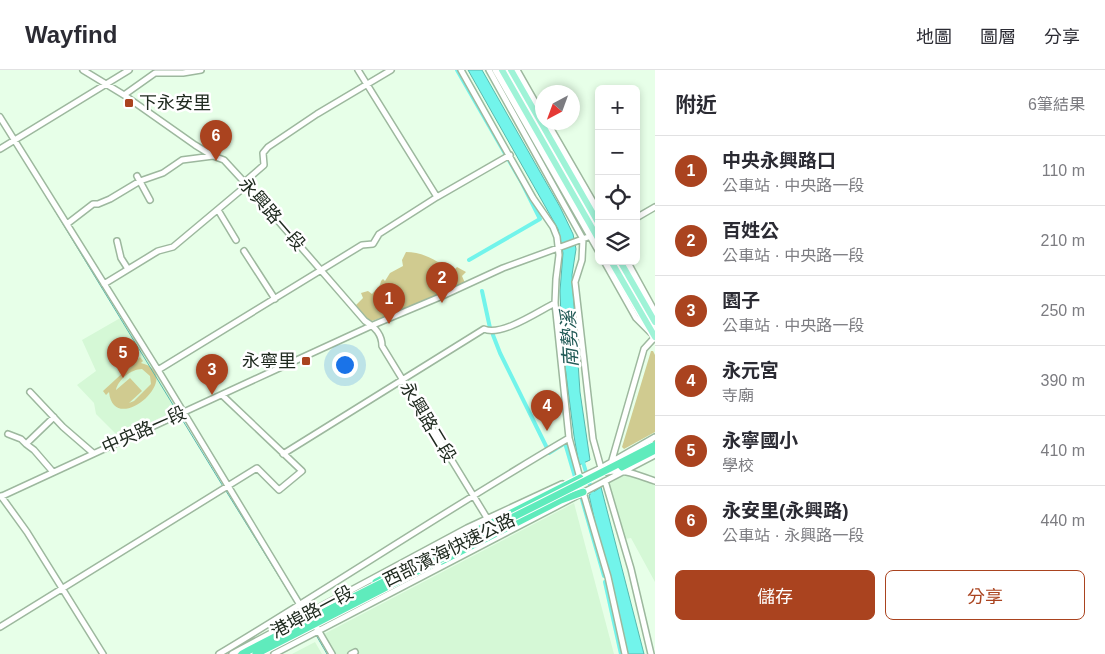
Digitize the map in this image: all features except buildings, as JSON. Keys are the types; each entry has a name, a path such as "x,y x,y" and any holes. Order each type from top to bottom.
{"highway":[{"name":"西部濱海快速公路","path":"249,654 352,597 522,514 655,445"},
{"name":"西部濱海快速公路","path":"249,654 320,621 655,450"},
{"path":"352,597 370,585 580,478"},
{"path":"320,621 349,610 561,500 583,492"}],"main road":[{"path":"502,70 566,189 595,234"},
{"path":"511,70 577,181 597,220"},
{"path":"613,265 655,337"},
{"path":"622,265 655,322"}],"street":[{"name":"永興路一段","path":"83,70 124,95 213,156 224,160 365,321 373,325"},
{"path":"0,150 129,70"},
{"path":"124,95 155,73 183,73 201,70"},
{"path":"358,70 437,197"},
{"path":"104,284 158,251 173,247 218,210 247,185 248,179 264,165 263,153 268,146 390,70"},
{"path":"461,70 533,198 552,227 561,247 555,303 569,438 580,478"},
{"path":"489,70 583,239 582,260 575,282 593,440 601,468"},
{"path":"495,70 566,189 577,181"},
{"path":"517,70 535,102"},
{"path":"0,117 332,654"},
{"path":"551,130 577,181 595,206"},
{"path":"158,370 321,270 362,246 373,244 379,234 437,197 510,155"},
{"path":"67,224 93,204 110,200 139,179 163,173 182,160 213,156"},
{"path":"139,179 150,200"},
{"path":"640,216 655,207"},
{"path":"218,210 236,240"},
{"path":"583,239 595,236"},
{"name":"中央路一段","path":"0,496 373,325 503,268 583,239"},
{"path":"117,241 120,258 128,269"},
{"path":"244,251 275,299"},
{"path":"606,265 636,318 655,337 644,348 612,460"},
{"path":"629,265 655,312"},
{"path":"283,454 484,329 495,332 513,325 555,303"},
{"name":"永興路二段","path":"373,325 380,335 382,346 487,518"},
{"path":"30,392 92,453"},
{"path":"0,626 257,468 279,490 302,472 222,395"},
{"path":"26,444 54,417"},
{"path":"8,434 21,439 34,450 53,472"},
{"name":"港埠路一段","path":"232,654 487,518 560,484 580,478 601,468 655,437"},
{"path":"219,654 569,438"},
{"name":"港埠路一段","path":"274,654 655,455"},
{"name":"港埠路一段","path":"249,654 595,475 615,470 625,471"},
{"path":"625,471 655,481"},
{"name":"港埠路一段","path":"550,498 580,478"},
{"path":"605,481 631,569 651,654"},
{"path":"583,492 608,577 625,654"},
{"path":"0,496 27,532 102,654"}],"shaded area":[{"path":"406,252 431,258 451,273 457,267 466,272 462,276 465,283 414,306 369,322 356,305 363,298 361,293 368,291 372,294 383,279 385,281 390,273 403,266 402,260"},
{"path":"122,317 178,410 120,438 96,414 94,403 77,385 96,371 82,340"},
{"path":"651,351 655,355 655,432 624,449 622,447"},
{"path":"140,357 143,361 141,363 153,369 157,379 153,389 144,399 134,406 123,409 114,405 109,392 106,395 103,391","holes":["138,369 142,369 150,376 151,384 134,401 129,403 142,391 130,378 116,390 122,379"]},
{"path":"622,473 655,484 655,582 631,538 625,539 607,483"},
{"path":"574,503 614,654 336,654 324,634"},
{"path":"315,642 322,654 292,654"}],"water":[{"path":"468,70 482,70 560,207 573,234 576,249 572,275 580,392 590,460 579,465 562,343 560,291 563,253 558,229"},
{"path":"601,487 644,654 624,654 589,495"}],"waterway":[{"path":"457,70 522,183 540,219 469,260"},
{"path":"41,188 178,413"},
{"path":"482,291 490,328"},
{"path":"493,335 547,448"},
{"path":"180,416 224,488"},
{"path":"549,453 565,443 575,477"},
{"name":"南勢溪","path":"582,459 594,498"},
{"path":"226,491 296,604"},
{"path":"581,496 604,576"},
{"path":"605,582 621,654"},
{"path":"299,608 303,615"},
{"path":"316,635 327,654"}],"place":[{"name":"下永安里","path":"129,103"},
{"name":"永安里(永興路)","path":"216,161"},
{"name":"百姓公","path":"442,303"},
{"name":"中央永興路口","path":"389,324"},
{"name":"永寧里","path":"306,361"},
{"name":"永寧國小","path":"123,378"},
{"name":"園子","path":"212,395"},
{"name":"永元宮","path":"547,431"}]}
